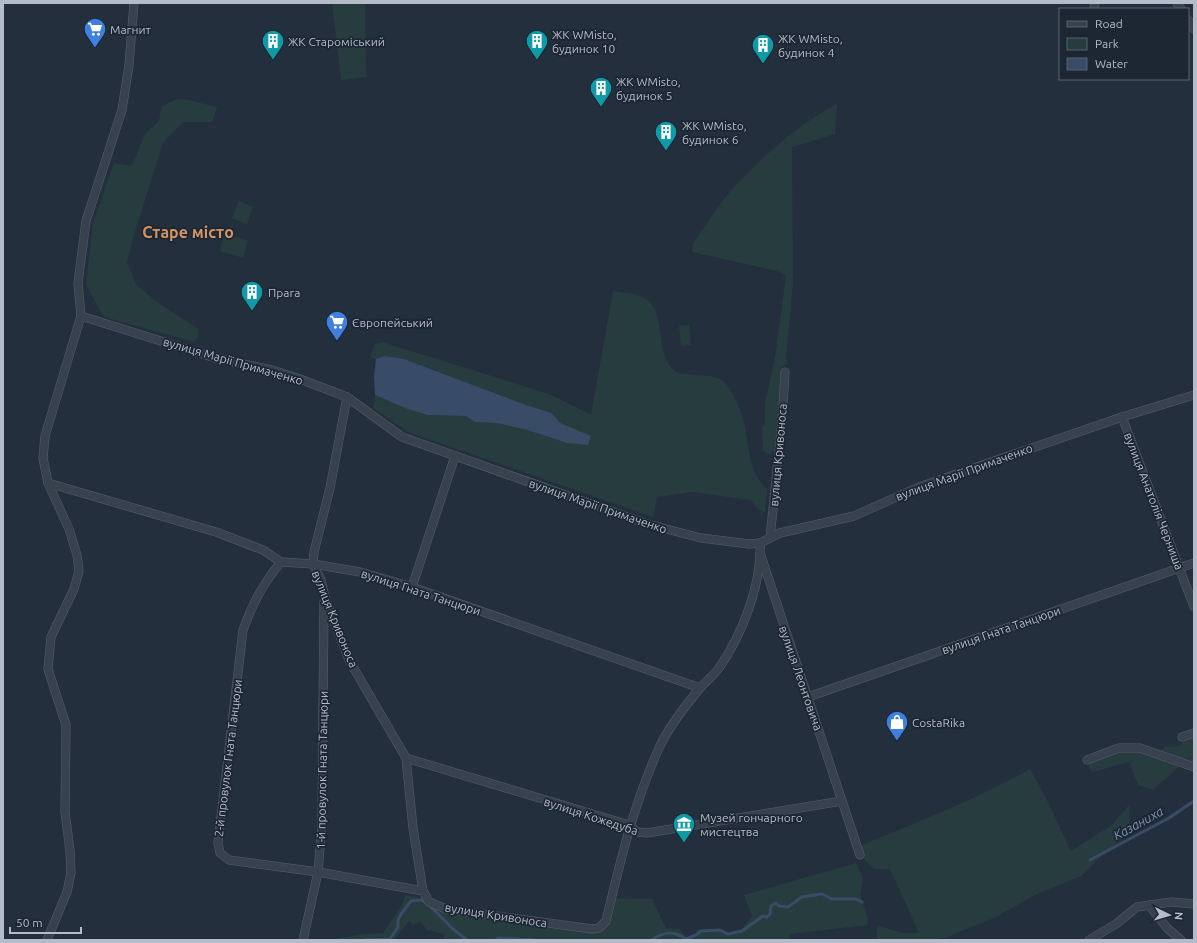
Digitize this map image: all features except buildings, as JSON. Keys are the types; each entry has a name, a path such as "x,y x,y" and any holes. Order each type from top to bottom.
{"street":[{"path":"47,940 67,892 71,874 70,851 64,812 66,725 48,669 51,637 74,589 79,571 77,555 69,529 48,483 43,458 46,436 81,316 78,282 86,221 122,110 129,65 134,3"},
{"name":"вулиця Марії Примаченко","path":"81,316 215,358 272,370 346,397 402,437 647,524 701,538 749,544 760,543 780,533 854,516 919,487 1122,417 1194,395"},
{"name":"вулиця Кривоноса","path":"770,538 782,422 785,372"},
{"name":"вулиця Кривоноса","path":"346,397 330,488 314,552 313,564 321,580 324,597 349,660 406,758 413,828 423,891 429,902 446,909 592,929 600,928 606,921 630,825 660,746 678,716 700,688 718,669 740,630 749,606 760,555 760,543"},
{"name":"вулиця Анатолія Черниша","path":"1122,417 1194,607"},
{"path":"412,587 455,456"},
{"path":"48,483 216,532 263,550 281,562"},
{"name":"вулиця Леонтовича","path":"760,555 842,802"},
{"name":"вулиця Гната Танцюри","path":"281,562 313,564 360,572 412,587 700,688"},
{"name":"2-й провулок Гната Танцюри","path":"281,562 266,580 254,601 243,630 218,843 220,853 229,860 318,872 423,891"},
{"name":"вулиця Гната Танцюри","path":"808,697 1194,563"},
{"name":"1-й провулок Гната Танцюри","path":"303,940 318,872 323,780 324,597"},
{"path":"1182,736 1194,732"},
{"path":"1087,760 1119,748 1140,748 1194,767"},
{"name":"вулиця Кожедуба","path":"406,758 630,825 638,832 647,833 842,802"},
{"path":"842,802 860,855"},
{"path":"1089,940 1116,924 1137,907 1171,902 1194,904"},
{"path":"1149,905 1167,928 1181,940"}],"green space":[{"path":"332,3 365,3 366,77 341,80"},
{"path":"177,99 217,107 212,122 183,122 163,143 133,238 127,263 136,284 158,303 199,329 198,337 194,342 104,317 86,285 93,222 114,163 132,166 145,134 159,121 161,107"},
{"path":"837,104 835,134 792,147 793,283 786,358 788,363 781,367 776,445 770,455 763,451 762,426 765,424 765,404 775,357 786,276 777,271 692,252 693,243 729,193 758,163 796,130 823,111"},
{"path":"239,201 253,207 247,224 232,218"},
{"path":"224,232 248,241 243,258 220,251"},
{"path":"613,291 640,296 651,303 659,322 664,355 676,372 683,374 712,376 723,381 728,386 742,415 755,473 767,489 765,513 757,508 751,500 692,492 657,497 653,517 408,432 373,408 375,395 405,408 427,415 466,416 475,422 497,423 527,430 567,443 560,423 552,413 526,405 404,359 385,356 376,359 370,357 375,344 382,342 549,394 591,415"},
{"path":"689,325 691,345 681,346 679,326"},
{"path":"1194,736 1194,766 1183,763 1153,790 1138,785 1129,762 1093,772 1089,768 1089,761 1119,748 1155,753 1166,747 1179,746 1188,737"},
{"path":"1030,769 1045,796 1071,851 1112,825 1129,805 1130,834 1106,851 1081,876 1037,894 994,918 945,938 932,940 877,940 877,928 880,926 902,933 919,933 890,869 874,869 860,855 857,847 967,801"},
{"path":"856,863 863,878 860,896 868,919 867,925 791,934 788,940 444,940 444,934 427,930 420,921 413,925 410,920 394,940 329,940 363,934 383,933 402,905 405,895 428,899 446,909 599,928 612,898 652,899 666,928 680,929 685,937 696,935 697,929 723,930 728,934 741,930 752,916 744,895"}],"water":[{"path":"385,356 404,359 526,405 552,413 560,423 591,436 588,445 567,443 527,430 497,423 475,422 466,416 427,415 405,408 375,395 374,376 376,359"}],"waterway":[{"name":"Казаниха","path":"1090,860 1169,818 1194,801"},
{"name":"Казаниха","path":"651,940 668,933 677,934 686,939 701,931 720,930 728,934 742,931 763,916 767,917 770,914 771,906 776,903 779,906 788,907 802,897 822,894 832,899 856,899 862,902"},
{"name":"Казаниха","path":"365,940 390,939 398,927 398,920 401,914 411,901 421,900 428,904 453,929 467,940"},
{"name":"Казаниха","path":"496,940 498,938 535,940"}],"place":[{"name":"Магнит","path":"95,48"},
{"name":"ЖК Староміський","path":"273,60"},
{"name":"ЖК WMisto, будинок 10","path":"537,60"},
{"name":"ЖК WMisto, будинок 4","path":"763,64"},
{"name":"ЖК WMisto, будинок 5","path":"601,108"},
{"name":"ЖК WMisto, будинок 6","path":"666,152"},
{"name":"Прага","path":"252,312"},
{"name":"Європейський","path":"337,342"},
{"name":"CostaRika","path":"897,742"},
{"name":"Музей гончарного мистецтва","path":"684,844"}],"district":[{"name":"Старе місто","path":"188,232"}]}
